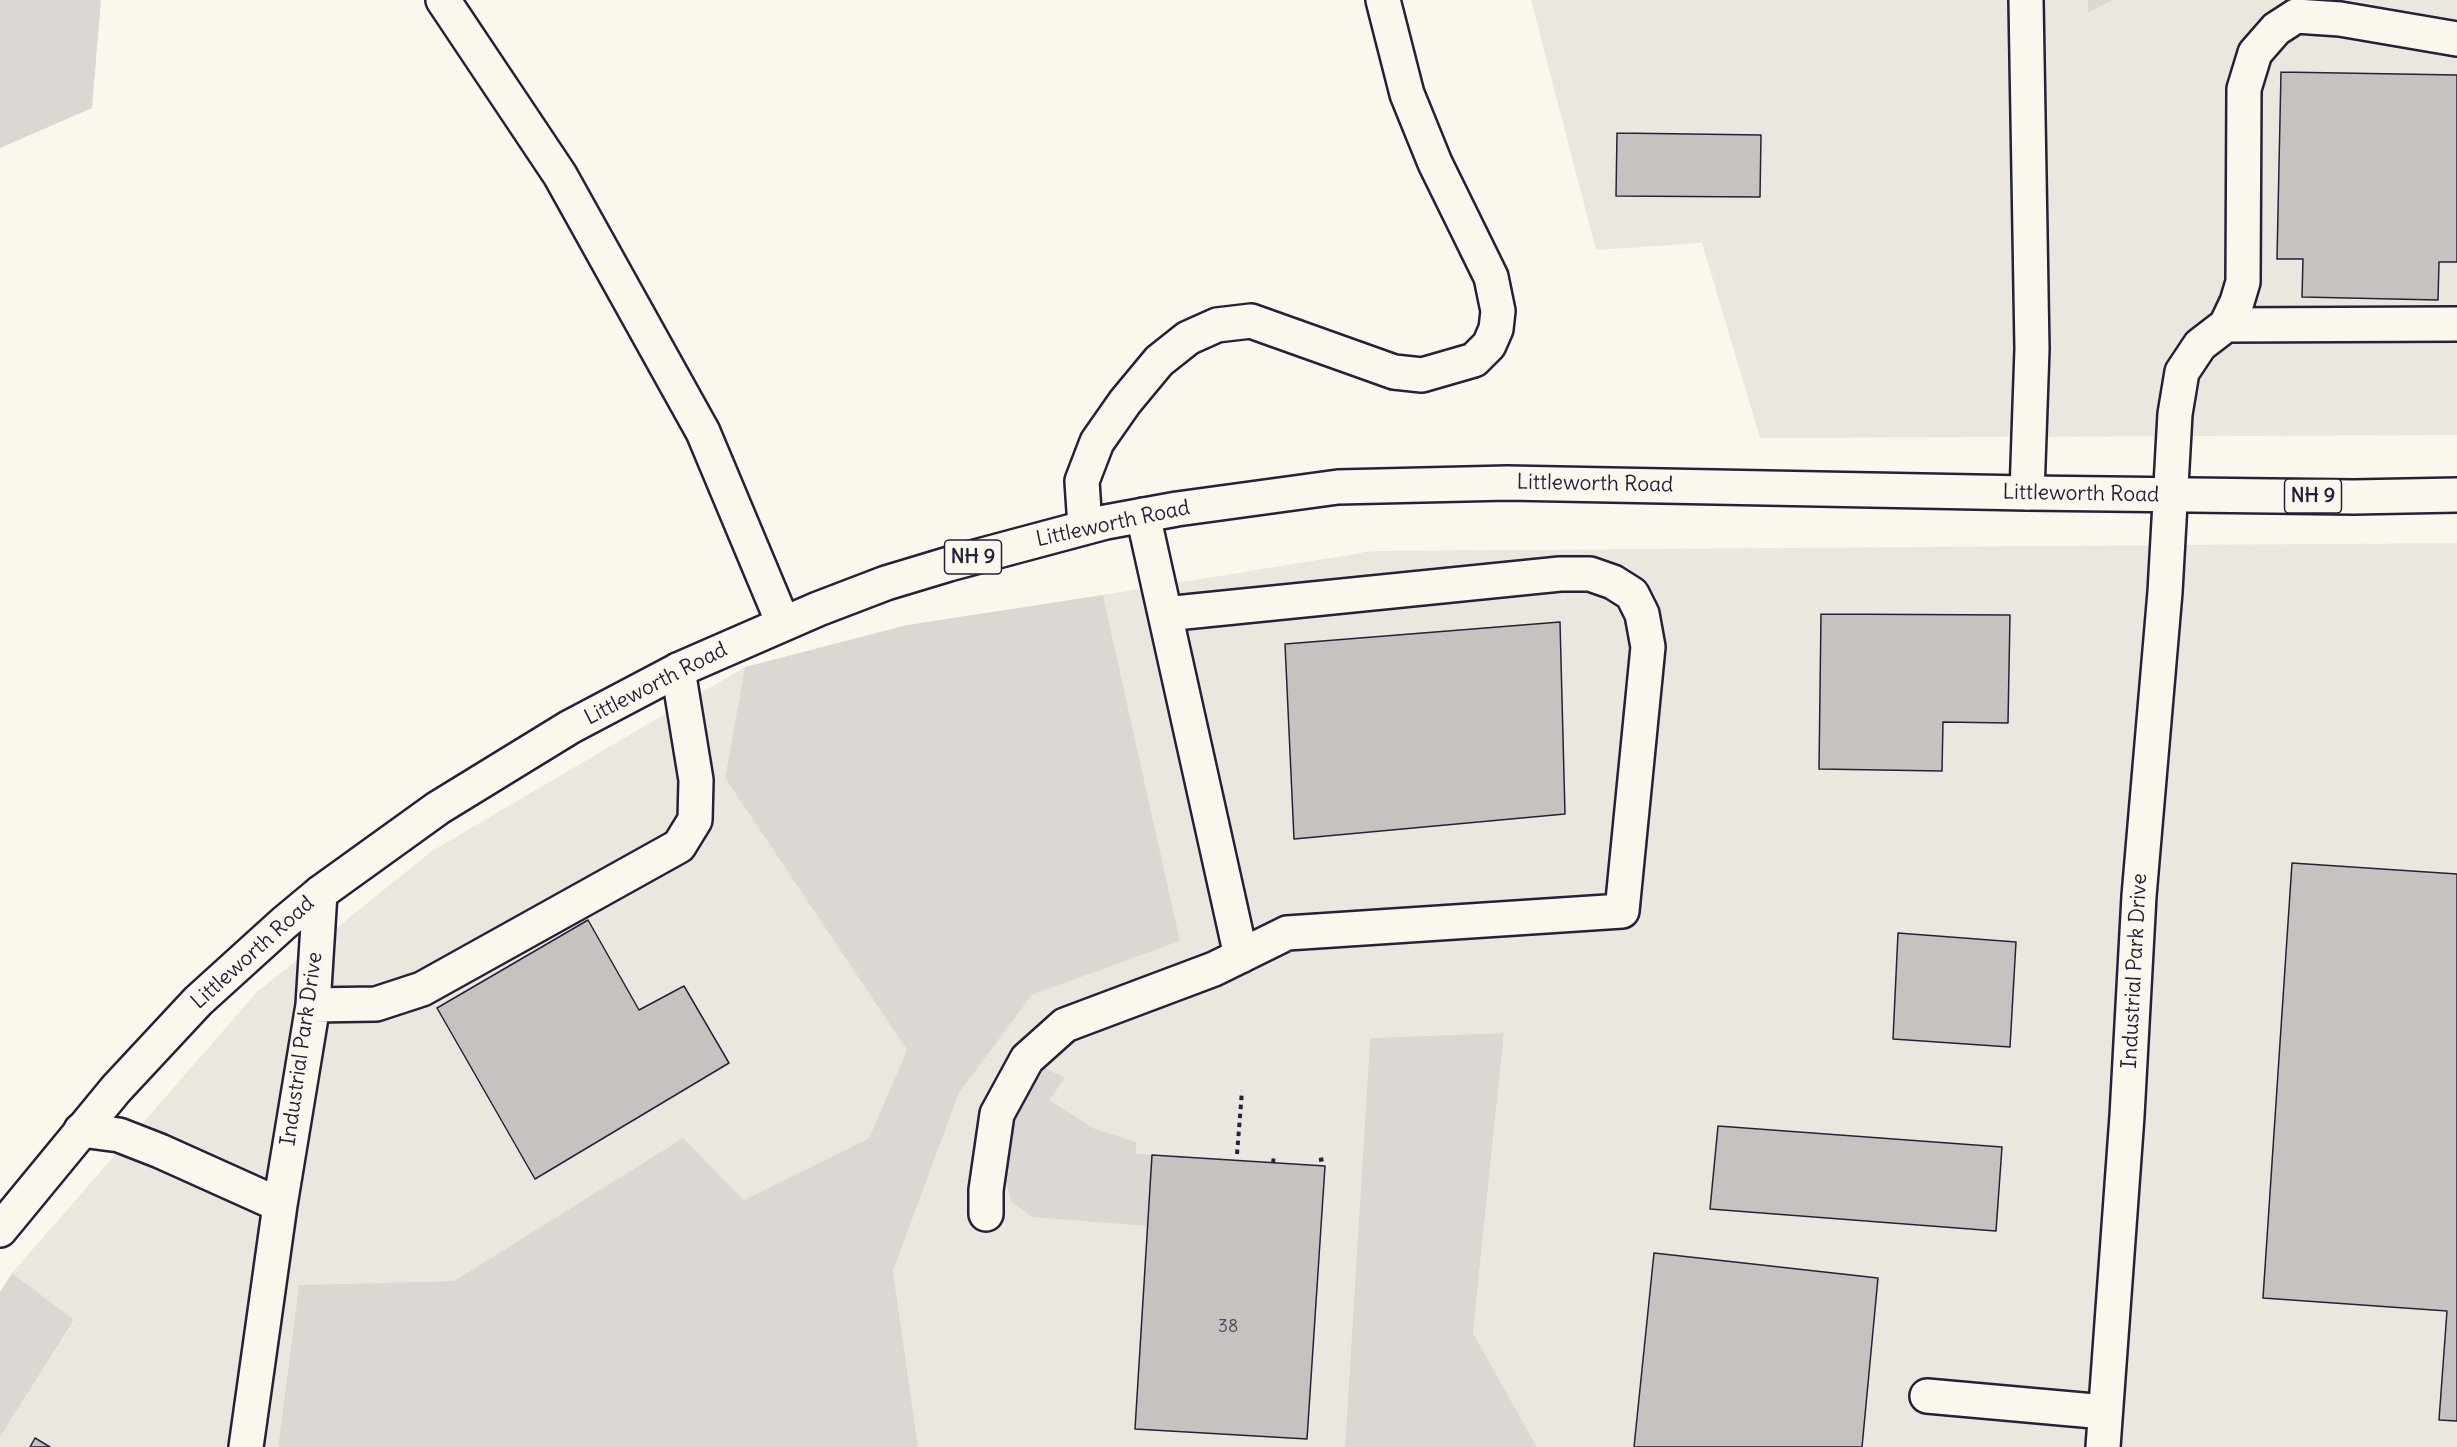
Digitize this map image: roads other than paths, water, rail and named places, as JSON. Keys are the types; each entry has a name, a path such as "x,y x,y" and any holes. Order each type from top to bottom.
{"main road":[{"path":"443,0 560,175 703,432 783,623"},
{"path":"1084,527 1083,482 1097,442 1125,402 1159,362 1188,338 1217,325 1251,321 1394,372 1422,375 1474,360 1489,345 1496,328 1498,311 1491,277 1435,163 1407,94 1383,0"},
{"path":"2026,0 2032,349 2027,494"},
{"path":"2457,39 2340,19 2296,16 2276,29 2254,53 2244,89 2243,282 2226,325 2457,324"},
{"name":"Industrial Park Drive","path":"2103,1447 2127,1116 2139,896 2165,591 2175,414 2182,372 2200,345 2226,325"},
{"name":"Littleworth Road","path":"0,1230 81,1130 198,1001 284,922 320,893 438,807 570,727 678,670 783,623 886,583 1084,527 1143,515 1338,487 1507,483 2027,494 2457,495"},
{"path":"1143,515 1241,956"},
{"path":"986,1214 986,1190 997,1114 1027,1059 1065,1025 1214,969 1287,933 1622,911 1648,647 1642,614 1632,594 1613,582 1590,574 1560,574 1165,614"},
{"path":"313,1005 376,1004 422,989 679,846 695,820 696,780 678,670"},
{"name":"Industrial Park Drive","path":"246,1447 280,1205 313,1005 320,893"},
{"path":"81,1130 119,1135 280,1205"},
{"path":"1927,1396 2105,1412"}]}
